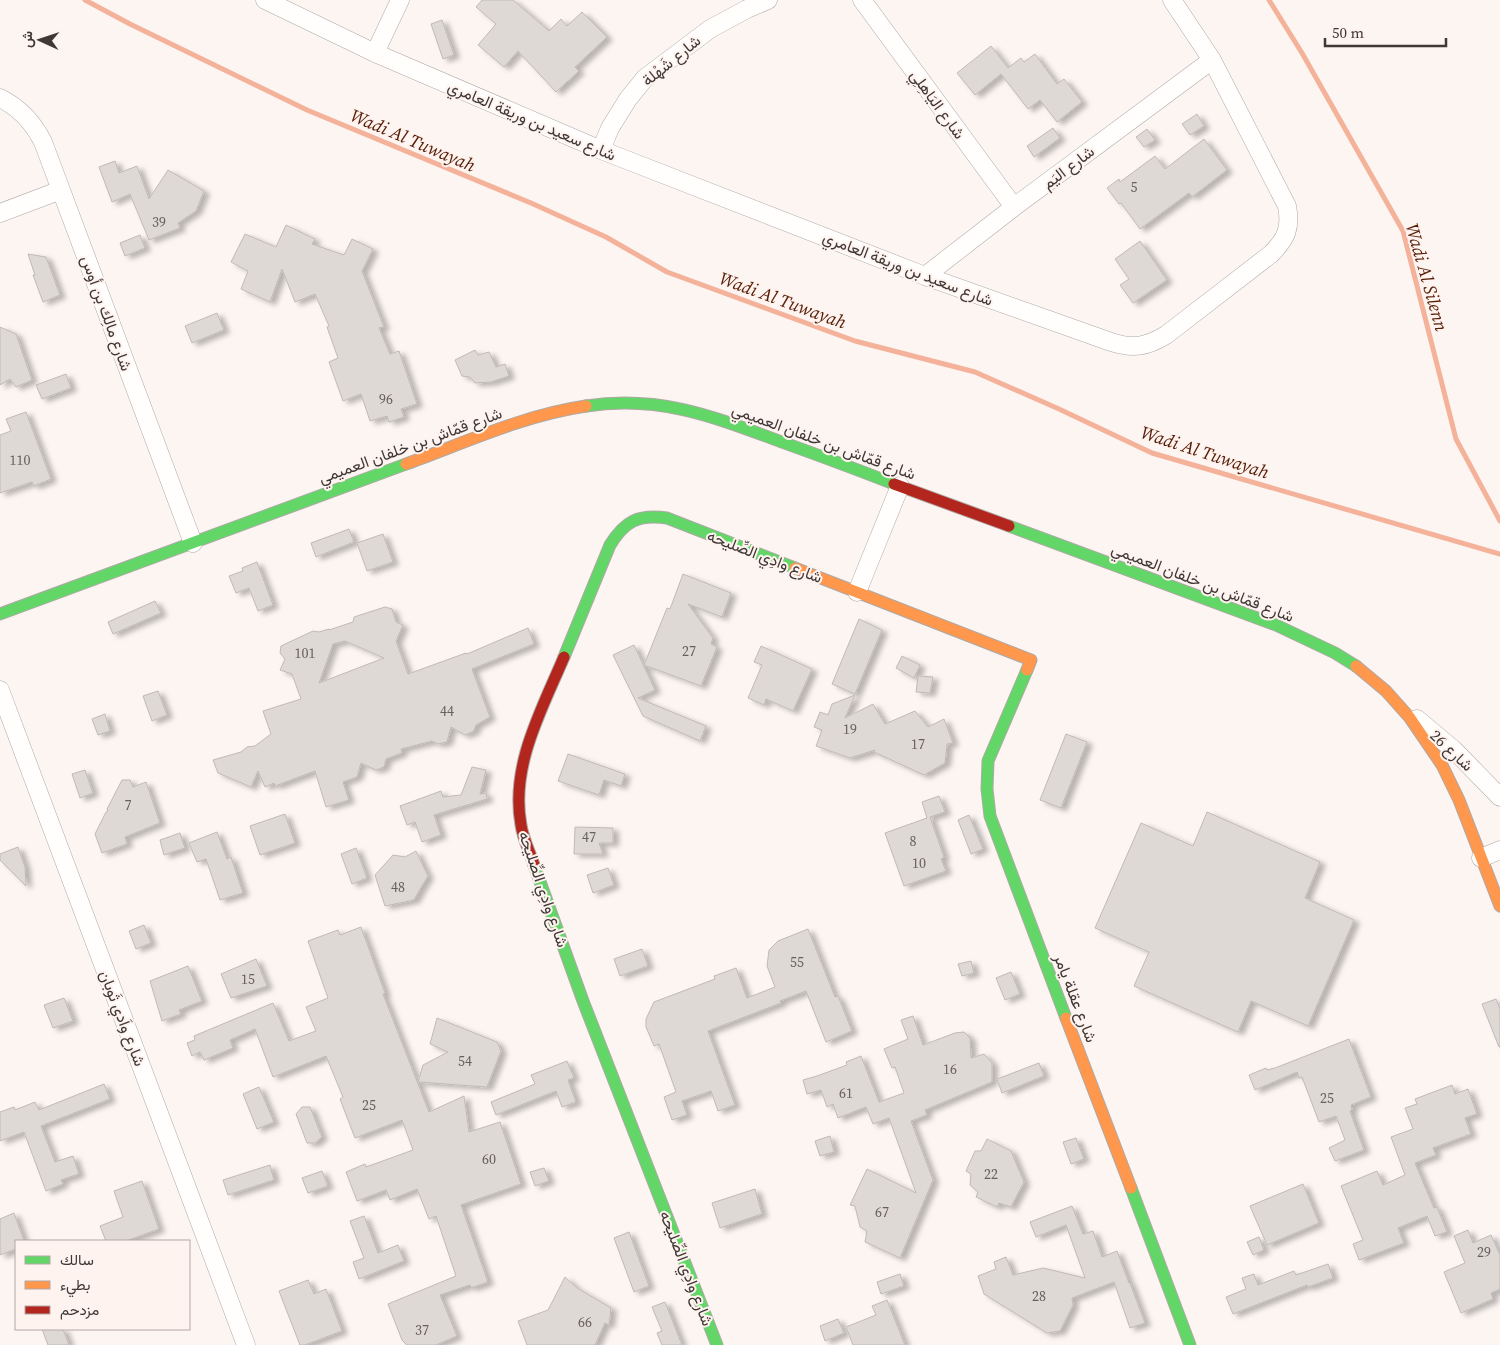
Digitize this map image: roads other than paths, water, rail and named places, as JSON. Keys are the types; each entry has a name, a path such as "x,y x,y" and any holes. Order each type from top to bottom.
{"street":[{"name":"شارع سعيد بن وريقة العامري","path":"266,0 375,52 602,150 925,276 1125,346 1140,346 1154,342 1166,335 1271,254 1281,244 1287,232 1289,219 1287,206 1212,60 1172,0"},
{"path":"375,52 400,0"},
{"name":"شارع شَهْلة","path":"602,150 610,128 628,99 645,78 710,29 768,0"},
{"name":"شارع اليَاهِلِي","path":"862,0 1014,207"},
{"name":"شارع اليَم","path":"925,276 1014,207 1212,60"},
{"name":"شارع مالِك بن أوس","path":"0,98 22,111 38,130 193,543"},
{"path":"0,213 61,190"},
{"name":"شارع قمّاش بن خلفان العميمي","path":"0,614 526,420 581,406 609,403 667,406 696,412 728,422 1276,625 1334,653 1362,670 1386,691 1427,741 1442,765 1459,800 1500,906"},
{"path":"857,592 900,486"},
{"name":"شارع وادِي الصِّليحه","path":"717,1345 587,1010 529,851 522,826 519,804 523,763 530,739 610,545 623,526 634,520 646,516 667,518 1031,660"},
{"name":"شارع عقلة يامر","path":"1031,660 988,760 986,788 990,816 1190,1345"},
{"name":"شارع واَدي ثَوبان","path":"0,690 246,1345"},
{"name":"شارع 26","path":"1400,707 1420,721 1454,750 1500,797"},
{"path":"1482,858 1500,850"}],"waterway":[{"name":"Wadi Al Tuwayah","path":"85,0 130,24 307,110 531,203 606,237 667,272 855,341 975,372 1152,453 1500,554"},
{"name":"Wadi Al Silenn","path":"1269,0 1302,53 1403,231 1456,439 1500,521"}]}
